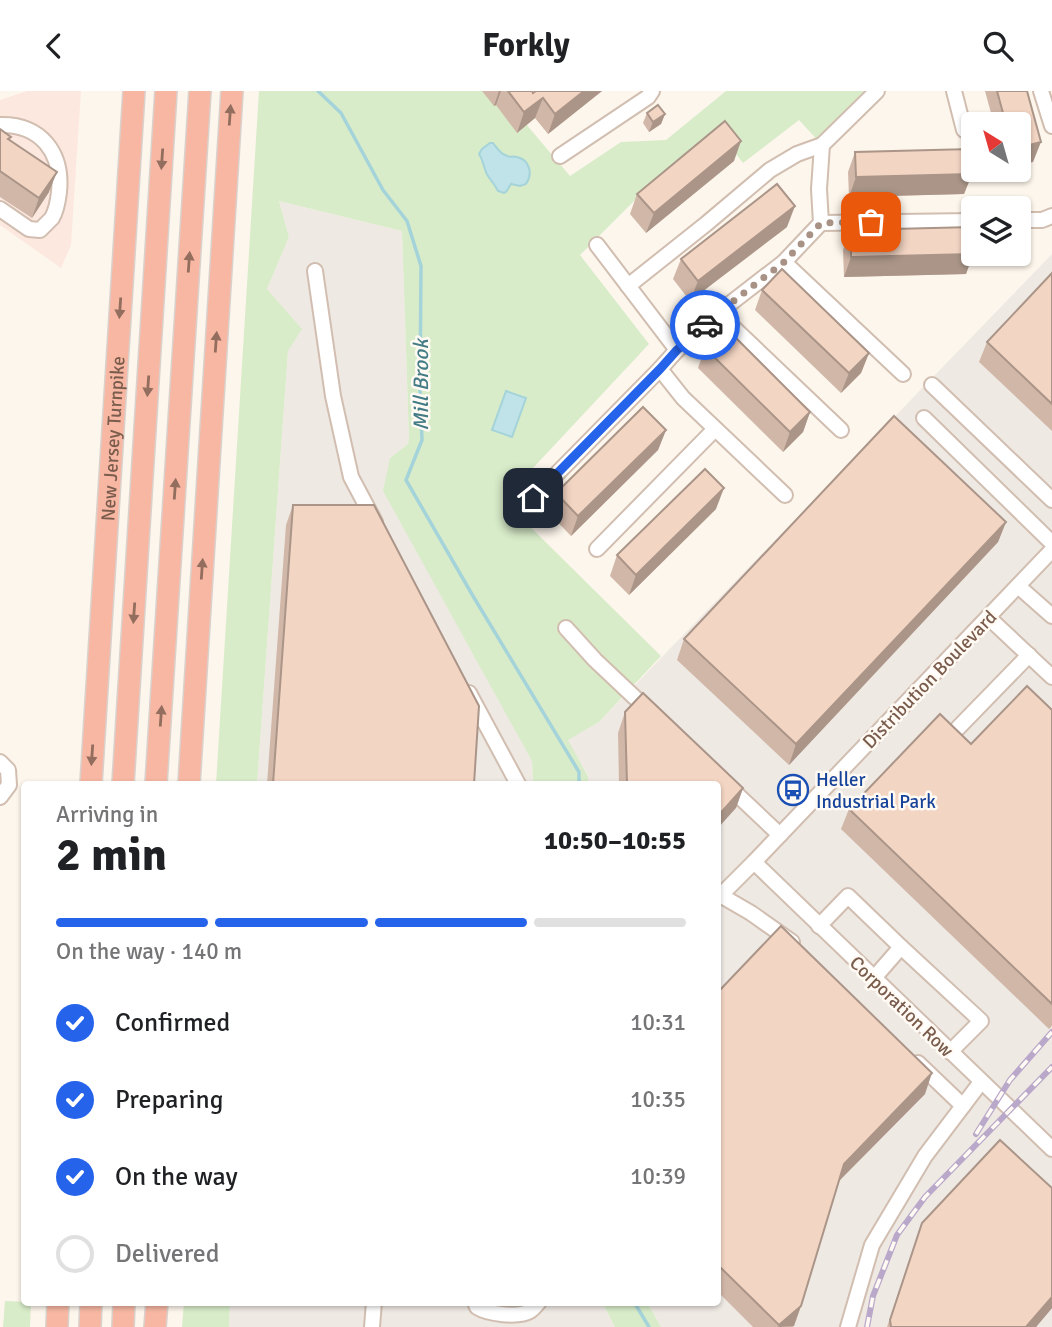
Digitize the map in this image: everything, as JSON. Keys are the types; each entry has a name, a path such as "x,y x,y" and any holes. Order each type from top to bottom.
{"highway":[{"name":"New Jersey Turnpike","path":"91,781 134,91"},
{"name":"New Jersey Turnpike","path":"123,781 166,91"},
{"path":"156,781 200,91"},
{"path":"189,781 232,91"},
{"path":"57,1327 58,1306"},
{"path":"90,1327 91,1306"},
{"path":"123,1327 124,1306"},
{"path":"155,1327 157,1306"}],"street":[{"path":"560,156 648,97 652,91"},
{"path":"628,286 770,170 797,154 822,145 877,91"},
{"path":"954,91 961,118"},
{"path":"1041,91 1052,125"},
{"path":"0,125 26,129 41,137 51,148 59,165 60,184 53,217 40,230 29,229 0,209"},
{"path":"821,223 819,189 822,145"},
{"path":"1031,220 1052,216"},
{"path":"533,498 677,350 718,313 784,262 821,223 961,221"},
{"path":"597,245 677,350"},
{"path":"784,262 903,374"},
{"path":"315,271 333,396 351,477 384,538"},
{"path":"718,313 841,430"},
{"path":"660,369 683,398 785,495"},
{"path":"932,385 1052,500"},
{"path":"924,418 1052,543"},
{"path":"597,549 715,429"},
{"name":"Distribution Boulevard","path":"721,895 1052,550"},
{"path":"1018,586 1052,616"},
{"path":"988,617 1052,677"},
{"path":"566,628 595,660 655,717"},
{"path":"958,728 1029,655"},
{"path":"464,683 516,781"},
{"path":"0,762 8,769 9,785 0,797"},
{"path":"715,774 780,835"},
{"name":"Corporation Row","path":"754,863 1052,1149"},
{"path":"819,926 848,896 981,1021 950,1052"},
{"path":"721,898 751,913 787,937 805,955"},
{"path":"874,978 901,947"},
{"path":"903,1049 963,1106"},
{"path":"848,1327 872,1245 925,1156 981,1082"},
{"path":"372,1327 374,1306"},
{"path":"477,1306 485,1312 518,1314 530,1311 535,1306"}],"shaded area":[{"path":"27,91 81,91 71,245 61,268 0,225 0,100"},
{"path":"279,201 402,231 409,439 408,444 390,458 532,761 533,781 257,781 288,351 267,289 289,237"},
{"path":"1052,254 1052,1327 661,1327 649,1306 721,1306 721,781 588,781 588,775 567,740 599,722"},
{"path":"230,1306 604,1306 615,1327 229,1327"}],"green space":[{"path":"259,91 498,91 570,176 621,142 666,140 726,91 879,91 822,145 799,120 743,163 718,131 647,188 580,255 649,344 503,500 661,656 599,722 568,740 588,776 588,781 533,781 532,761 383,491 390,458 408,444 409,439 402,231 279,201 289,237 267,289 302,329 288,351 257,781 216,781"},
{"path":"5,1301 21,1302 21,1306 31,1306 30,1327 3,1327"},
{"path":"184,1306 230,1306 229,1327 182,1327"},
{"path":"604,1306 649,1306 661,1327 615,1327"}],"water":[{"path":"490,143 503,154 525,161 530,172 526,184 511,184 506,192 498,191 479,154"},
{"path":"506,391 526,398 512,437 492,430"}],"building":[{"path":"508,91 584,91 555,114 543,98 524,112"},
{"path":"997,91 1027,91 1041,142 1031,145 1031,112 1003,112"},
{"path":"658,105 665,114 653,122 647,113"},
{"path":"725,121 741,141 654,213 637,194"},
{"path":"0,129 11,137 8,139 57,172 39,198 0,171"},
{"path":"961,149 961,174 856,177 855,152"},
{"path":"777,184 795,206 698,281 681,259"},
{"path":"961,227 961,254 851,257 851,230"},
{"path":"782,269 869,353 849,373 762,290"},
{"path":"1052,273 1052,404 987,342"},
{"path":"725,327 810,412 790,432 705,348"},
{"path":"643,407 666,430 578,516 556,493"},
{"path":"894,416 1006,522 796,744 684,639"},
{"path":"705,469 724,488 636,575 617,555"},
{"path":"293,505 374,505 479,706 474,781 273,781"},
{"path":"1027,686 1052,710 1052,1004 849,809 940,714 971,744"},
{"path":"643,693 743,788 721,813 721,781 627,781 625,712"},
{"path":"781,926 932,1073 844,1164 801,1306 779,1325 721,1268 721,989"},
{"path":"1000,1140 1052,1188 1052,1297 1026,1327 891,1327 890,1320 922,1223"}],"waterway":[{"name":"Mill Brook","path":"318,91 341,113 383,190 407,221 421,266 422,440 406,480 579,772 579,781"},
{"name":"Mill Brook","path":"636,1306 649,1327"}],"railway":[{"path":"976,1134 1010,1080 1052,1032"},
{"path":"867,1327 873,1296 897,1235 925,1197 1052,1067"}],"way so far":[{"path":"705,325 784,262 821,223 871,222"}],"place":[{"name":"Heller Industrial Park","path":"793,790"}],"route":[{"path":"533,498 677,350 705,325"}]}
